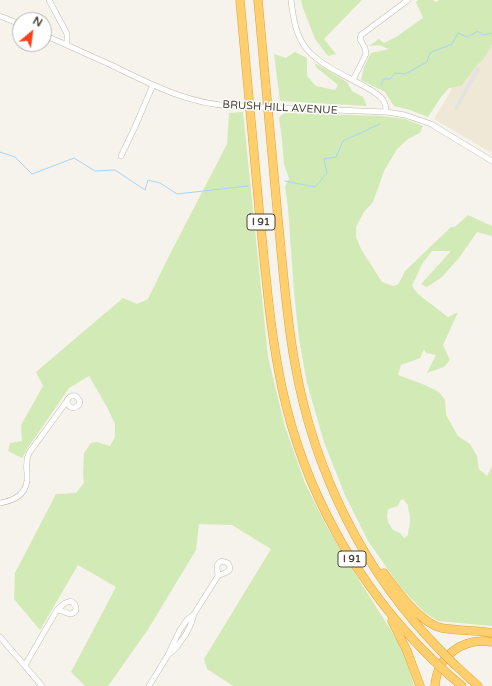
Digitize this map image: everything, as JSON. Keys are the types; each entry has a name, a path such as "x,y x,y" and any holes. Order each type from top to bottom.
{"highway":[{"name":"I 91","path":"240,0 274,346 292,428 311,481 323,507 336,532 366,580 400,625 433,660 462,686"},
{"name":"I 91","path":"258,0 287,309 294,364 307,418 319,458 335,497 354,534 375,570 391,593 441,651 478,686"},
{"path":"354,534 400,594 427,621 443,628 492,632"},
{"path":"366,580 402,640 412,662 420,686"},
{"path":"435,686 438,671 446,658 455,650 480,641 492,642"},
{"path":"469,644 480,643 492,645"}],"street":[{"path":"49,0 67,34 67,45"},
{"path":"291,0 294,24 304,46 317,59 372,91 381,98 385,104 386,112"},
{"path":"353,80 366,54 365,47 360,40 361,36 364,32 408,0"},
{"path":"0,16 12,21"},
{"name":"BRUSH HILL AVENUE","path":"52,38 153,86 196,101 232,106 386,112 405,115 424,122 492,161"},
{"path":"121,156 153,86"},
{"path":"0,503 9,502 22,494 27,480 26,462 29,452 67,401"},
{"path":"149,686 168,655 180,630 187,620 194,614 218,576"},
{"path":"25,666 57,610"},
{"path":"168,655 176,648 186,634 192,624 194,614"},
{"path":"180,630 186,634"},
{"path":"0,637 42,686"}],"shaded area":[{"path":"492,21 492,153 434,119"},
{"path":"477,66 481,68 457,110 454,108"}],"green space":[{"path":"301,0 362,0 324,39 336,54 328,56 315,39"},
{"path":"418,0 433,0 436,2 439,0 492,0 492,44 483,60 477,65 461,86 449,88 441,97 428,117 394,106 385,92 361,80 364,67 371,53 389,49 379,45 369,46 379,39 384,43 396,37 423,18 416,2"},
{"path":"295,52 307,58 307,76 316,86 335,90 338,85 316,67 315,63 347,82 352,91 363,97 367,106 280,101 274,54 286,58"},
{"path":"243,112 268,357 285,427 305,483 327,527 405,655 414,686 233,686 207,669 204,659 271,549 232,525 199,524 196,550 147,631 108,686 85,686 71,672 116,587 78,565 40,630 14,599 15,573 56,494 76,493 84,483 84,453 91,443 97,442 110,446 115,437 115,424 89,376 69,388 22,458 8,451 10,443 22,441 21,425 43,386 36,372 123,298 137,304 148,299 227,144 229,113"},
{"path":"285,113 382,116 405,119 423,126 420,133 408,139 397,149 384,171 373,202 364,212 356,227 356,237 361,249 382,282 393,286 397,285 405,271 451,227 455,227 468,215 492,226 492,236 477,232 459,258 442,277 427,287 421,284 451,251 432,251 422,264 412,286 418,294 448,317 458,312 443,345 450,360 444,367 427,373 436,355 426,353 424,349 420,358 401,365 398,375 439,392 445,400 446,415 458,436 470,444 477,456 479,469 487,476 492,466 492,626 438,621 425,613 401,588 368,541 345,495 324,442 307,383 299,339 285,186 289,179 284,164 279,118","holes":["403,499 408,505 410,524 408,535 404,538 400,533 393,530 388,522 387,516 388,509 398,506 400,501"]}],"waterway":[{"path":"381,85 384,79 390,79 395,73 405,74 427,62 430,53 452,44 458,33 467,37 478,31 483,35 492,33"},
{"path":"285,181 315,187 327,173 324,159 336,157 343,141 380,124"},
{"path":"0,152 15,157 32,174 74,158 95,171 115,170 145,190 148,180 160,183 177,194 248,186"}]}
